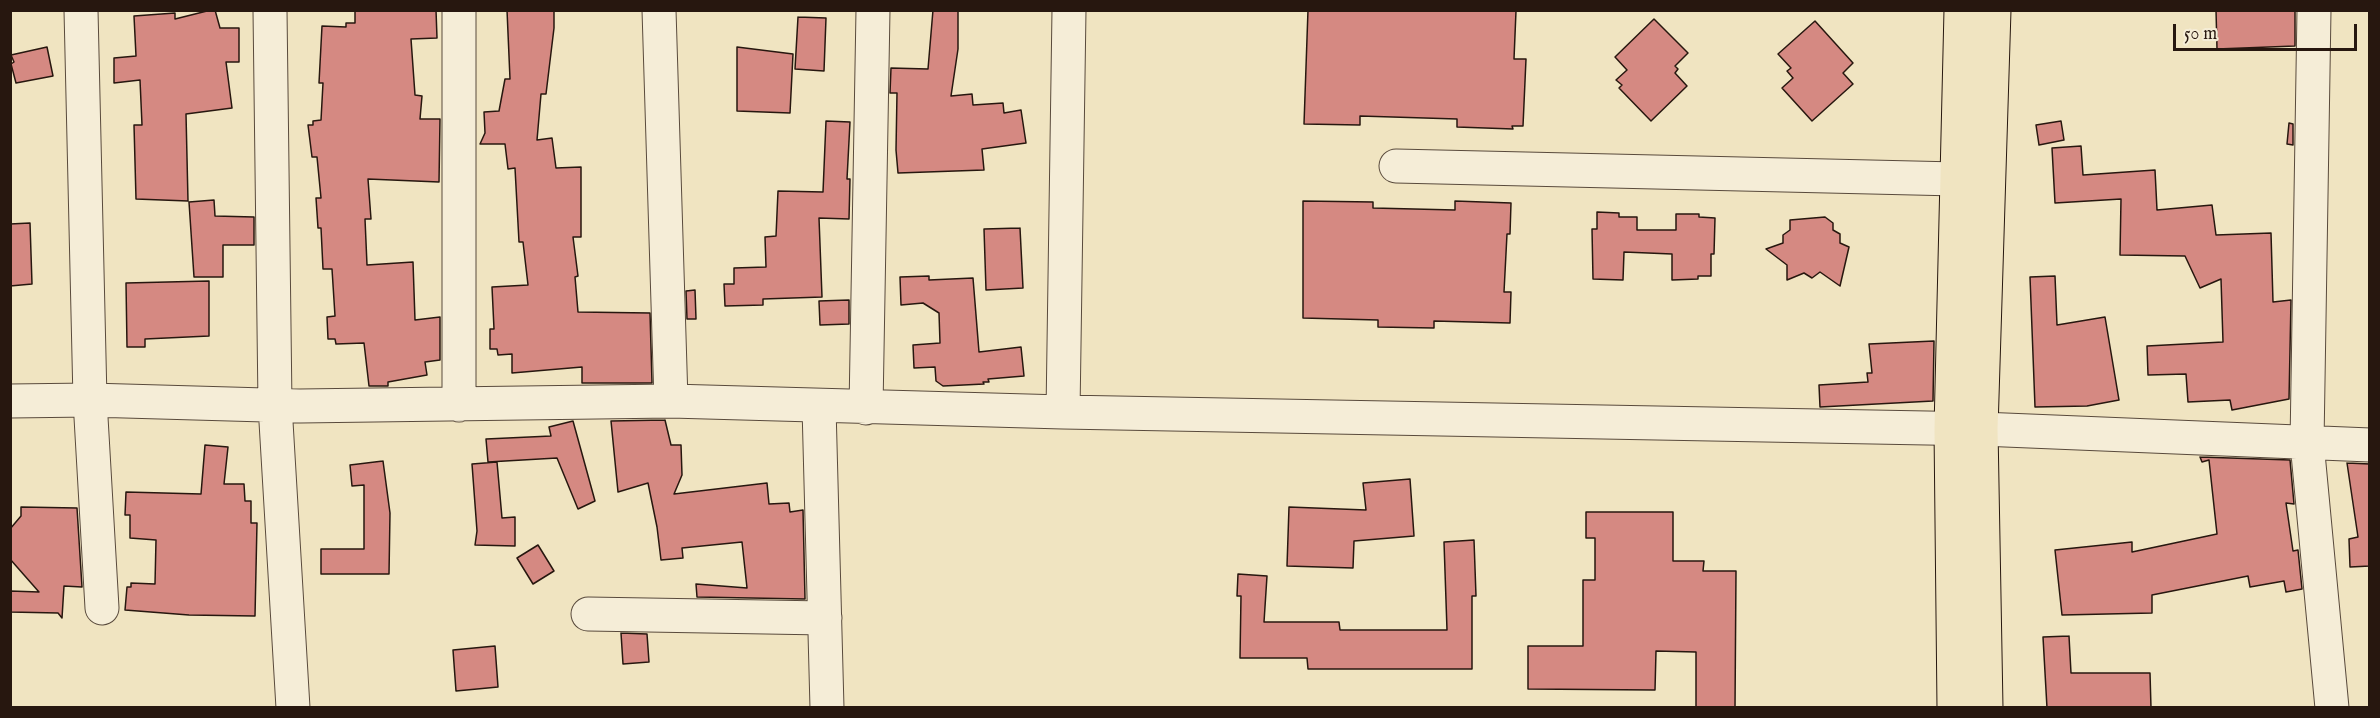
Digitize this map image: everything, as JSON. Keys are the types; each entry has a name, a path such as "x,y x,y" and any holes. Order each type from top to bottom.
{"main road":[{"path":"1961,10 1957,178 1966,429 1986,708"},
{"path":"1954,708 1966,429 1994,10"}],"street":[{"path":"81,10 90,400 102,608"},
{"path":"270,10 275,405 293,708"},
{"path":"459,10 459,405"},
{"path":"659,10 671,401"},
{"path":"866,408 873,10"},
{"path":"1063,412 1070,10"},
{"path":"2314,10 2307,443 2332,708"},
{"path":"1396,165 1957,178"},
{"path":"10,401 90,400 275,405 459,405 671,401 819,407 1966,429 2370,445"},
{"path":"819,407 827,708"},
{"path":"588,614 825,618"}],"building":[{"path":"215,10 220,28 239,28 239,62 226,62 232,108 186,114 188,201 136,199 134,125 142,125 140,80 114,83 114,58 136,56 134,16 175,13 175,19"},
{"path":"355,10 436,10 437,38 411,39 415,95 422,96 420,119 440,119 439,182 368,179 371,219 365,219 367,265 413,262 415,320 440,317 440,360 425,362 427,375 388,382 388,386 369,386 364,343 336,344 335,339 328,339 327,317 335,316 332,269 323,269 321,228 318,228 316,198 321,198 317,157 312,157 308,125 313,125 313,121 321,120 323,83 319,83 322,26 346,27 346,23 355,23"},
{"path":"507,10 554,10 546,94 541,94 537,140 552,138 556,168 581,167 581,237 573,237 578,276 575,277 578,312 650,313 652,383 582,383 582,367 512,373 512,354 498,355 497,349 490,349 490,329 494,329 492,287 528,285 523,242 519,242 515,168 508,169 505,144 480,144 485,133 484,112 499,111 505,79 510,79"},
{"path":"933,10 958,10 958,49 951,96 972,94 973,105 1003,103 1004,113 1021,110 1026,143 982,149 984,170 898,173 897,93 890,93 891,68 928,69"},
{"path":"1308,10 1516,11 1514,59 1526,59 1523,126 1512,126 1513,129 1457,127 1457,119 1360,116 1360,125 1304,124"},
{"path":"2216,10 2295,10 2295,46 2217,49"},
{"path":"798,17 826,18 824,71 795,69"},
{"path":"1654,19 1688,53 1675,66 1678,69 1675,73 1687,86 1651,121 1619,88 1622,85 1616,80 1627,70 1615,57"},
{"path":"1815,21 1853,63 1843,73 1853,84 1812,121 1782,88 1793,78 1787,71 1791,68 1778,54"},
{"path":"47,47 53,76 16,83 11,55"},
{"path":"737,47 793,54 790,113 737,111"},
{"path":"826,121 850,122 847,179 850,179 849,219 819,218 822,297 763,299 763,305 725,306 724,284 734,284 734,268 766,267 765,237 776,236 778,191 823,192"},
{"path":"2061,121 2064,140 2039,145 2036,125"},
{"path":"2289,123 2293,124 2293,145 2287,144"},
{"path":"2081,146 2083,175 2155,170 2157,210 2212,205 2216,235 2271,233 2273,302 2291,300 2289,399 2232,410 2230,400 2188,402 2186,374 2148,375 2147,346 2223,342 2221,279 2200,288 2185,256 2120,255 2121,199 2055,203 2052,148"},
{"path":"214,200 215,216 254,217 254,245 223,245 223,277 194,277 189,202"},
{"path":"1303,201 1373,202 1373,208 1455,210 1455,201 1511,203 1504,292 1511,292 1510,323 1434,321 1434,328 1378,327 1378,320 1303,318"},
{"path":"1597,212 1619,213 1619,217 1637,217 1637,230 1676,230 1676,214 1699,214 1699,217 1715,218 1711,276 1672,280 1672,254 1624,252 1623,280 1593,279 1592,229 1597,229"},
{"path":"1825,217 1833,223 1833,230 1840,234 1840,243 1849,247 1840,286 1820,272 1812,278 1804,273 1787,280 1787,265 1766,249 1783,243 1783,235 1790,230 1790,220"},
{"path":"30,223 32,284 10,286 10,224"},
{"path":"1020,228 1023,288 986,290 984,229"},
{"path":"929,276 929,280 973,278 979,352 1021,347 1024,376 988,379 989,382 983,382 984,384 943,386 936,381 935,367 914,368 913,345 940,343 939,313 923,303 901,305 900,277"},
{"path":"2055,276 2057,325 2105,317 2119,400 2087,406 2035,407 2030,277"},
{"path":"209,281 209,336 145,339 145,347 127,347 126,283"},
{"path":"695,290 696,319 687,319 686,291"},
{"path":"849,300 849,324 820,325 819,301"},
{"path":"1934,341 1933,401 1820,407 1819,385 1868,382 1867,373 1872,373 1869,344"},
{"path":"665,420 671,445 681,445 682,475 674,494 767,483 769,504 789,503 790,512 803,510 805,599 697,597 696,584 747,588 742,542 682,548 683,558 661,560 648,483 618,492 611,421"},
{"path":"573,421 595,501 578,509 557,458 488,462 486,439 551,436 549,427"},
{"path":"205,445 228,447 224,484 244,484 245,501 251,501 251,523 257,523 255,616 189,615 125,610 127,587 131,587 131,583 155,584 156,540 130,538 130,515 125,515 126,492 201,494"},
{"path":"2200,457 2290,460 2294,504 2286,503 2293,551 2298,550 2302,589 2286,592 2284,581 2250,587 2248,576 2152,595 2152,613 2062,615 2055,550 2132,542 2132,552 2217,534 2209,460 2202,462"},
{"path":"383,461 390,513 389,574 321,574 321,549 364,549 364,485 352,486 350,465"},
{"path":"497,462 502,518 515,517 515,546 475,545 477,531 472,464"},
{"path":"2347,463 2370,464 2370,566 2350,567 2349,539 2358,537"},
{"path":"1410,479 1414,536 1354,541 1353,568 1287,566 1289,507 1366,510 1363,483"},
{"path":"21,507 77,508 82,587 64,586 62,618 58,613 10,612 10,591 39,592 10,559 10,529 21,516"},
{"path":"1586,512 1673,512 1673,561 1704,561 1703,571 1736,571 1735,708 1696,708 1696,652 1656,651 1655,690 1528,689 1528,646 1583,646 1583,580 1595,580 1595,538 1586,538"},
{"path":"1474,540 1476,596 1472,596 1472,669 1308,669 1307,658 1240,658 1241,596 1237,596 1238,574 1267,576 1264,622 1339,622 1340,630 1447,630 1444,542"},
{"path":"538,545 554,571 533,584 517,558"},
{"path":"621,633 647,634 649,662 623,664"},
{"path":"2069,636 2071,673 2150,673 2151,708 2047,708 2043,637"},
{"path":"495,646 498,687 456,691 453,650"}]}
